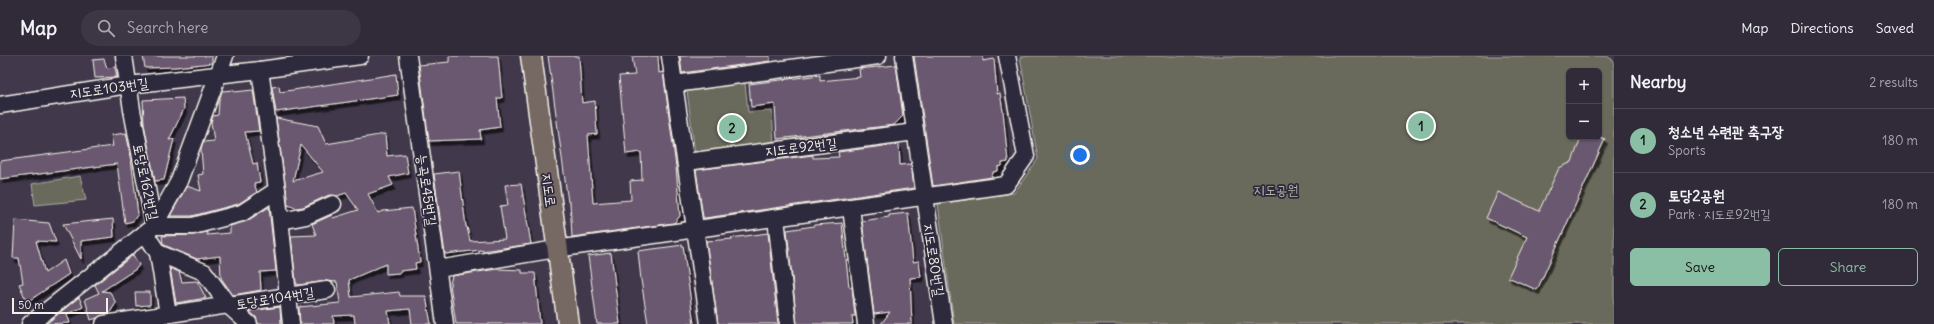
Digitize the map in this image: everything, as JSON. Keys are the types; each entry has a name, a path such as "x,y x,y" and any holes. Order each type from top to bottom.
{"main road":[{"name":"지도로","path":"531,56 556,249 568,324"}],"street":[{"name":"토당로162번길","path":"124,56 149,229 158,253 168,314"},
{"path":"30,324 149,229 180,181 224,56"},
{"name":"지도로103번길","path":"0,105 128,85 260,70 360,56"},
{"name":"능곡로45번길","path":"408,56 438,269 444,324"},
{"path":"670,56 710,324"},
{"path":"675,84 878,56"},
{"path":"904,56 924,197"},
{"path":"438,269 556,249 1006,185 1026,156 1007,56"},
{"path":"260,70 281,221 291,324"},
{"name":"지도로92번길","path":"686,162 915,132"},
{"name":"토당로162번길","path":"149,229 193,226 242,213 277,190"},
{"name":"지도로80번길","path":"924,197 944,324"},
{"path":"281,221 306,216 333,204"},
{"path":"851,208 866,324"},
{"path":"776,218 788,324"},
{"path":"158,253 204,272 229,306 249,324"},
{"name":"토당로104번길","path":"104,324 327,290"}],"green space":[{"name":"지도공원","path":"1607,56 1614,61 1614,324 954,324 938,204 1014,193 1038,159 1020,57"},
{"path":"745,83 748,112 772,111 774,145 695,153 687,91"},
{"path":"80,176 86,200 35,205 32,184"}],"building":[{"path":"143,56 212,56 212,63 175,67 145,68"},
{"path":"449,56 498,56 502,98 497,98 500,127 480,130 481,139 429,141 419,65 449,62"},
{"path":"548,56 579,56 582,103 595,101 597,134 588,135 593,203 631,200 630,181 642,180 641,152 626,154 619,76 635,75 632,56 658,56 659,73 663,72 676,167 680,216 674,223 572,237 570,202 568,202"},
{"path":"680,56 770,56 770,61 682,73"},
{"path":"914,56 983,56 983,61 994,59 997,94 1000,93 1003,111 1008,162 1002,163 1002,166 998,167 998,171 993,172 992,177 933,186"},
{"path":"104,59 107,68 115,67 117,77 95,78 93,60"},
{"path":"896,65 903,116 894,125 777,139 775,104 751,107 749,84 820,75 820,81 860,77 859,69"},
{"path":"396,74 398,95 276,112 272,87 279,86 280,92"},
{"path":"234,90 234,92 253,90 259,131 245,132 253,164 257,163 260,182 254,183 257,192 238,204 192,216 170,216 187,186 201,191 198,175 203,174 201,149 203,142 214,141 211,122 213,116 218,115 219,101 222,91"},
{"path":"183,98 184,109 169,140 174,139 164,180 155,181 144,124 143,100"},
{"path":"276,118 318,126 326,144 385,134 387,156 405,154 408,173 389,177 393,185 368,194 378,213 383,211 412,208 420,262 415,263 416,269 400,271 400,273 386,274 386,264 349,280 351,297 399,292 400,296 426,296 431,324 412,324 410,309 388,311 390,324 355,324 354,315 333,316 334,324 300,324 299,307 340,303 337,282 326,281 299,285 296,283 291,236 316,235 312,224 332,215 333,218 358,210 346,193 337,196 329,195 303,207 296,208 288,205","holes":["301,145 323,172 293,181"]},
{"path":"126,133 130,151 138,214 133,221 125,223 117,164 0,179 0,161 113,146 111,135"},
{"path":"1605,139 1537,290 1508,277 1527,237 1486,218 1498,192 1539,211 1559,168 1572,162 1580,140"},
{"path":"899,144 900,165 911,164 914,188 705,218 703,217 696,170 813,155 813,158 839,157 838,152"},
{"path":"459,171 466,227 470,241 505,239 500,206 508,205 505,185 521,184 531,244 482,251 445,254 434,174"},
{"path":"269,207 276,271 260,272 261,290 233,295 221,278 220,256 197,259 164,245 163,243 162,236 193,235 207,232 207,235 230,233 230,226 247,221"},
{"path":"908,213 913,262 919,261 921,277 910,278 912,324 881,324 890,312 874,314 862,221 889,217 889,215"},
{"path":"113,219 114,237 81,241 81,259 63,224"},
{"path":"15,220 49,223 56,242 36,241 45,273 64,260 69,274 27,302 19,284 23,283 19,258 13,258"},
{"path":"842,223 849,287 852,287 855,316 852,316 853,324 797,324 787,230 814,225"},
{"path":"768,233 778,324 718,324 706,241 733,239 731,238"},
{"path":"683,245 694,324 648,324 638,251"},
{"path":"611,253 620,324 597,324 588,256"},
{"path":"133,255 139,265 136,269 102,291 110,292 116,303 109,314 91,320 85,299 99,293 95,285"},
{"path":"170,268 179,272 182,282 197,281 206,298 176,303"},
{"path":"497,269 522,270 522,273 535,273 540,324 456,324 450,284 452,276"},
{"path":"135,292 150,292 150,305 136,306"},
{"path":"79,297 83,307 67,314 70,323 46,324"},
{"path":"280,307 281,324 258,324 256,317 249,311"}],"place":[{"name":"청소년 수련관 축구장","path":"1421,126"},
{"name":"토당2공원","path":"732,128"}]}
